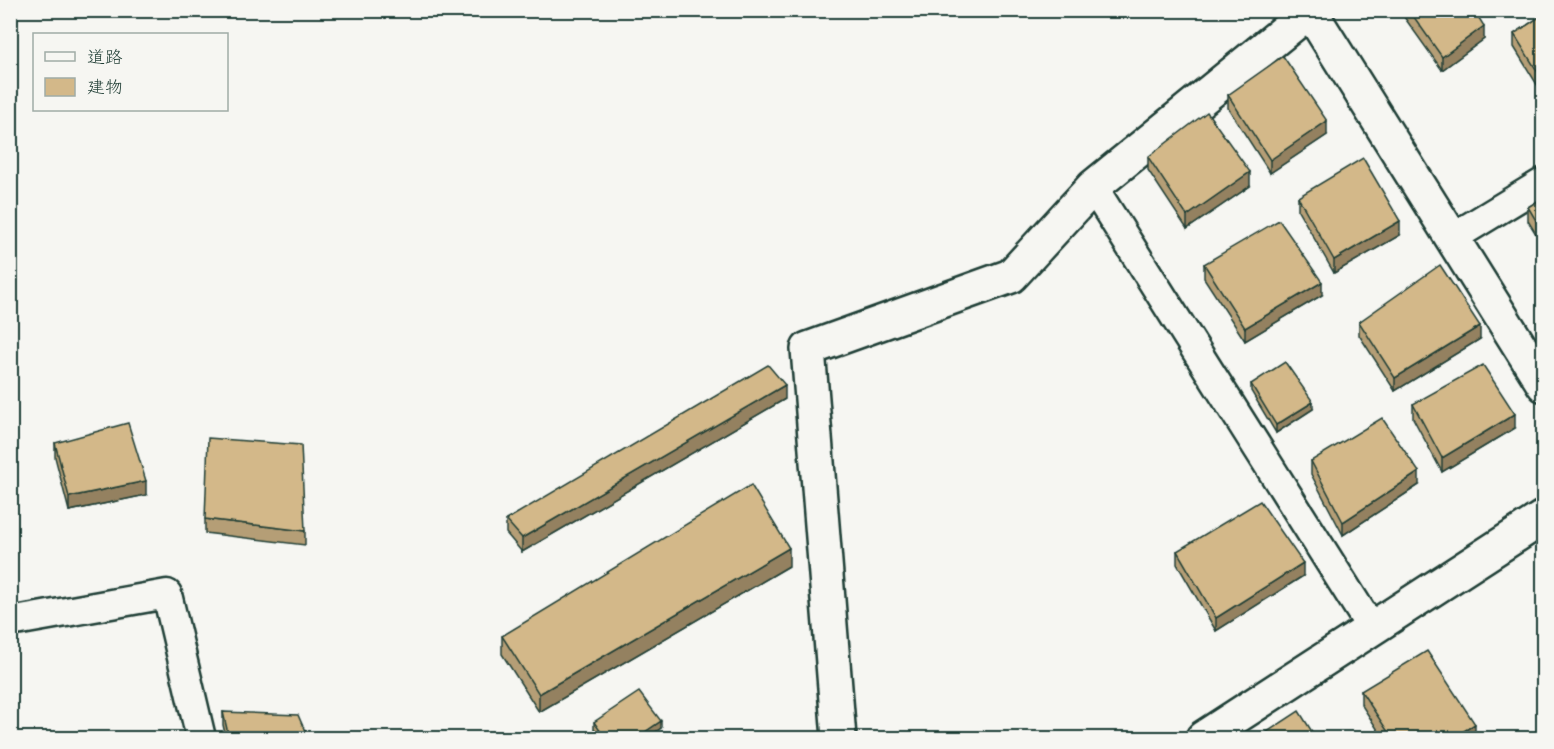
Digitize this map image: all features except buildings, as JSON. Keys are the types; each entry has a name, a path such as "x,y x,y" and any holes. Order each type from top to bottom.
{"street":[{"path":"839,738 808,350 1011,276 1093,187 1311,11 1544,385"},
{"path":"1203,738 1544,517"}],"lane":[{"path":"1452,238 1544,182"},
{"path":"1093,187 1372,629"},
{"path":"10,622 167,594 201,738"}]}
